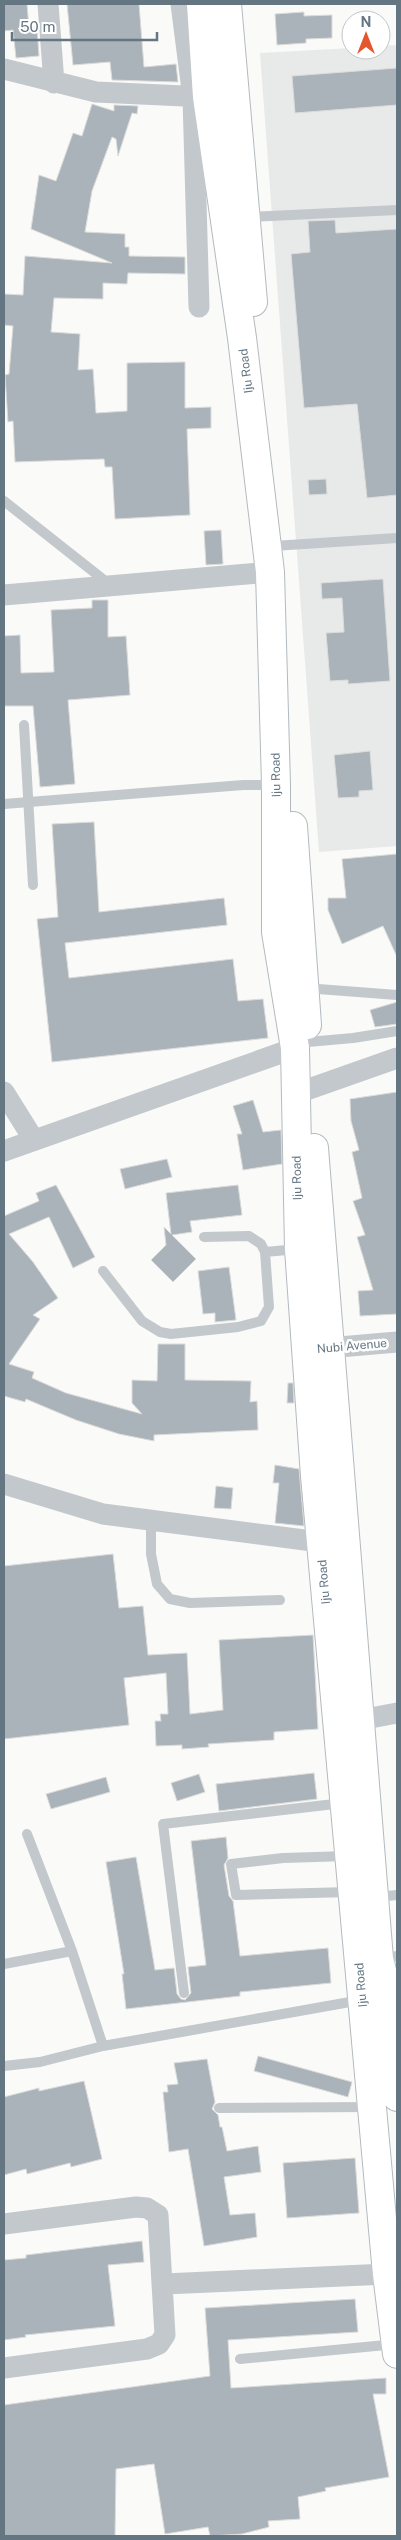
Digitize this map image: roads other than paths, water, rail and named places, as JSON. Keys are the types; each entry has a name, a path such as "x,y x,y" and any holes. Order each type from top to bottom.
{"main road":[{"name":"Iju Road","path":"200,4 200,98 242,338 271,559 276,785 276,932 302,1045 309,1089 318,1349 320,1542 349,1856 375,1895 362,2000 387,2274 396,2349"},
{"name":"Iju Road","path":"227,4 247,217 304,988 299,1249 318,1349 360,1720 375,1895 388,1957 392,1989 397,2097"}],"street":[{"path":"48,4 54,83"},
{"path":"181,4 200,98 199,307"},
{"path":"4,69 96,92 200,98"},
{"path":"4,595 111,586 271,559"},
{"path":"4,1151 302,1045"},
{"path":"309,1089 397,1058"},
{"path":"4,1092 34,1140"},
{"name":"Nubi Avenue","path":"318,1349 397,1342"},
{"path":"4,1484 103,1514 320,1542"},
{"path":"360,1720 397,1712"},
{"path":"4,2224 136,2207 147,2208 158,2215 166,2335 159,2344 147,2349 4,2368"},
{"path":"164,2284 387,2274"}],"lane":[{"path":"247,217 397,210"},
{"path":"4,501 111,586"},
{"path":"271,559 397,538"},
{"path":"24,725 33,885"},
{"path":"4,804 243,785 276,785"},
{"path":"304,988 397,995"},
{"path":"302,1045 397,1032"},
{"path":"103,1271 136,1314 154,1330 171,1334 238,1327 257,1323 268,1312 265,1252 258,1240 250,1236 204,1237"},
{"path":"265,1252 299,1249"},
{"path":"151,1520 151,1554 157,1584 170,1599 190,1603 280,1600"},
{"path":"184,1993 163,1824 344,1803"},
{"path":"28,1834 72,1951 103,2046"},
{"path":"349,1856 283,1858 231,1864 236,1895 375,1895"},
{"path":"4,1964 72,1951"},
{"path":"4,2066 40,2062 103,2046 362,2000"},
{"path":"219,2108 372,2107"},
{"path":"240,2359 396,2349"}]}
